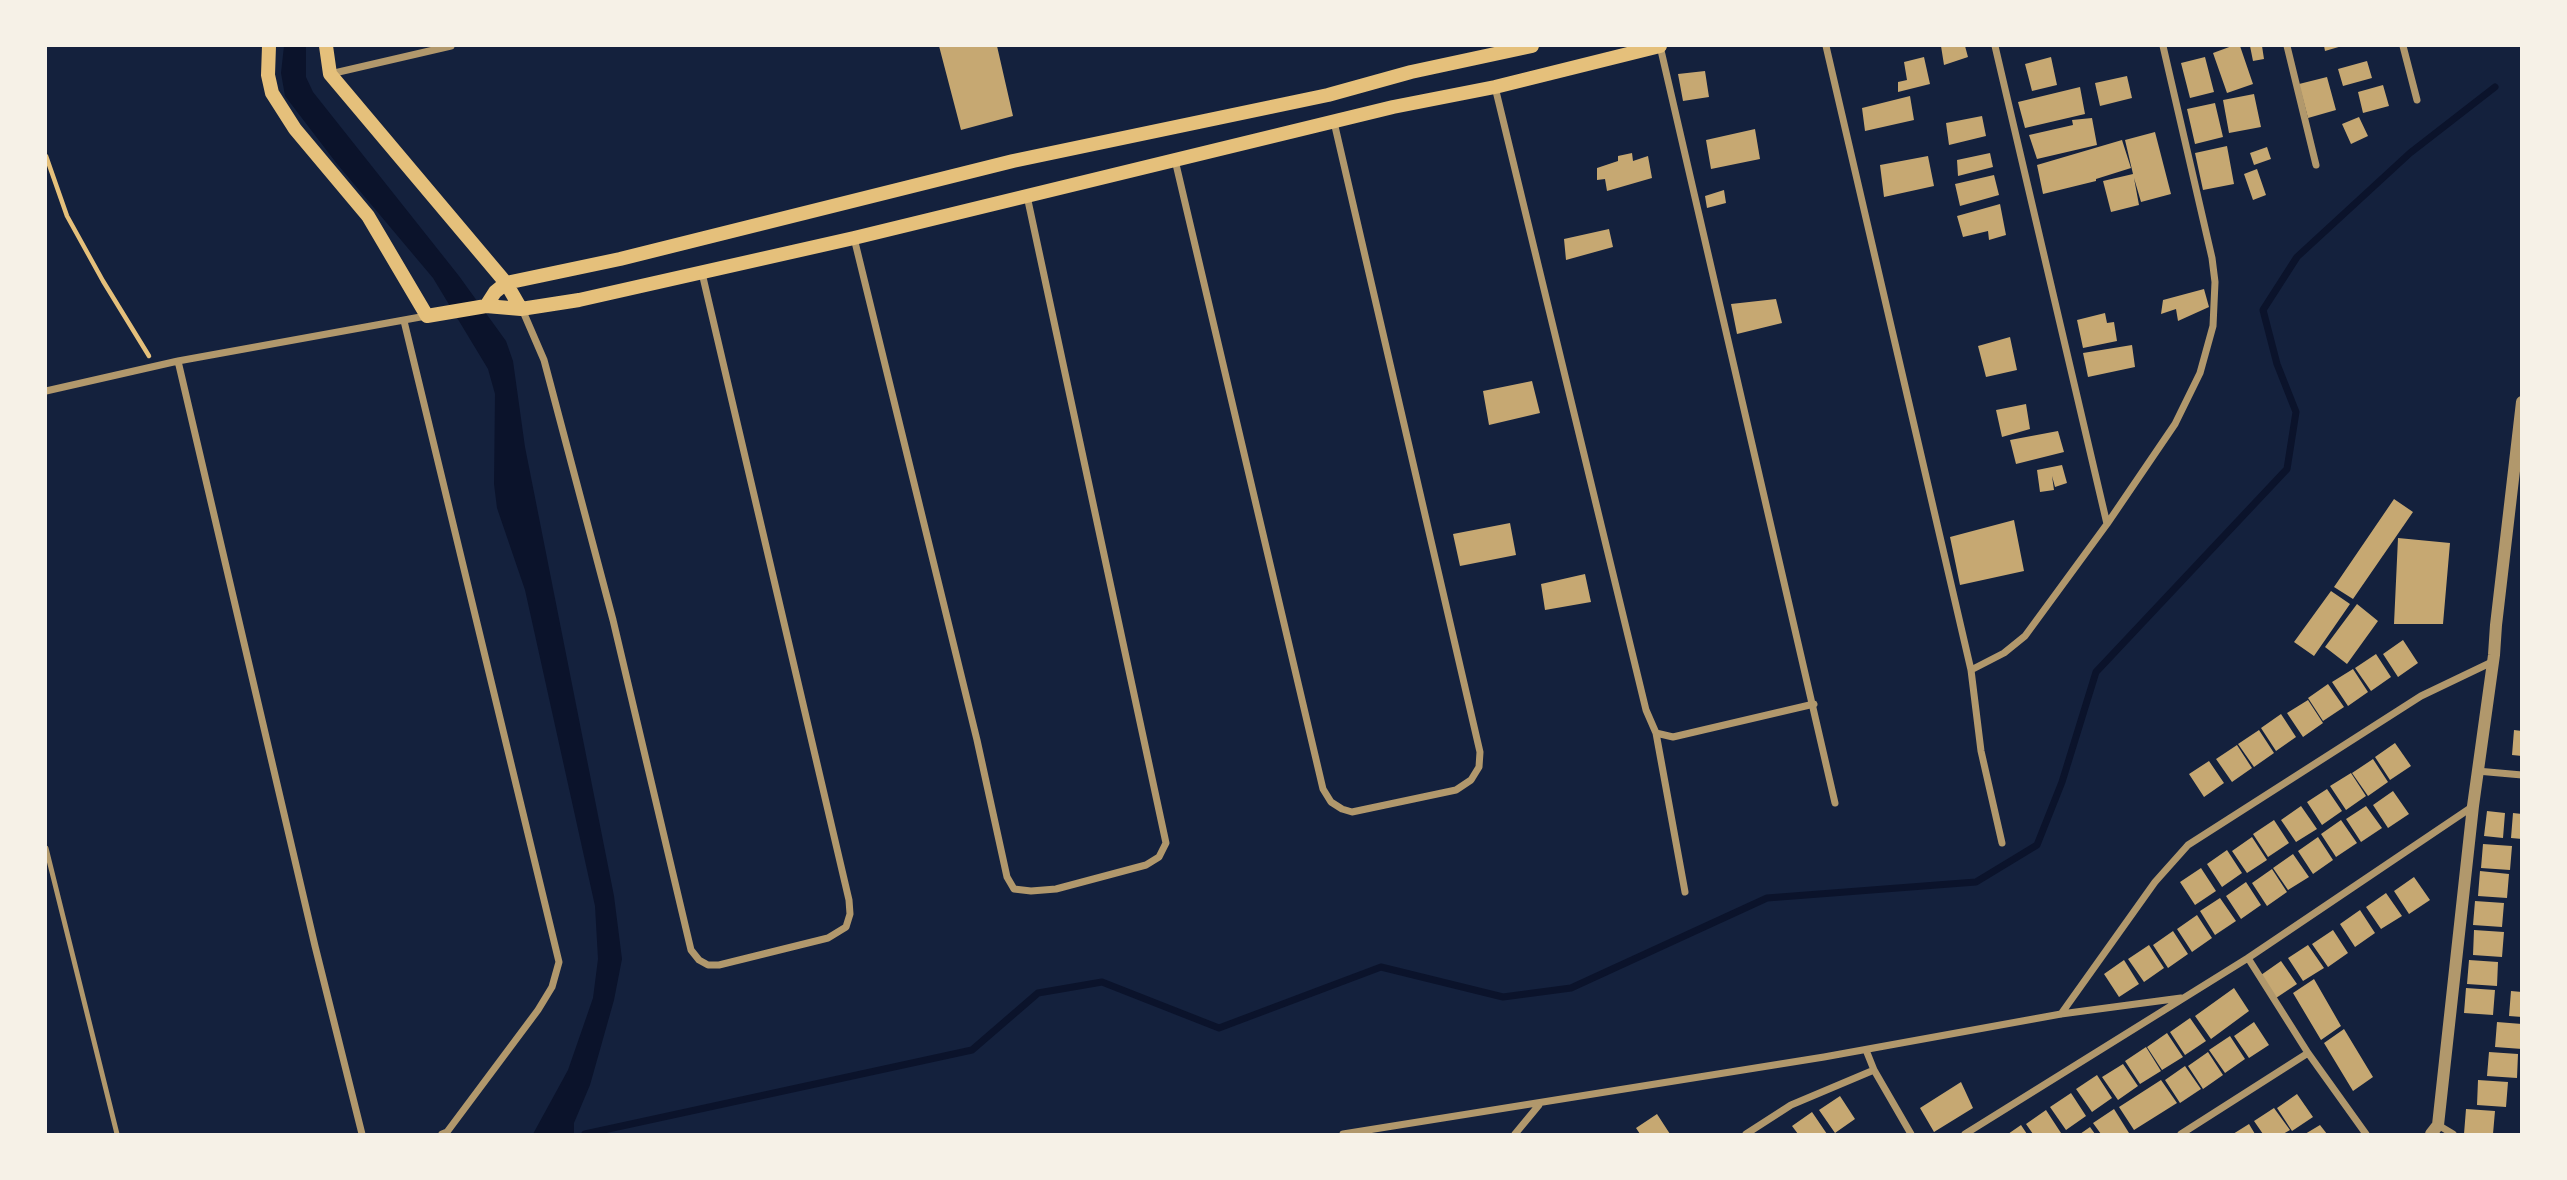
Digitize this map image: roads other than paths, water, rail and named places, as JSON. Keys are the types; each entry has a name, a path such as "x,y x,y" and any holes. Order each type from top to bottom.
{"main road":[{"path":"269,46 268,75 272,93 295,129 368,216 427,316 484,307 522,309 579,300 853,238 1393,107 1495,87 1660,46"},
{"path":"326,46 330,74 506,283 522,309"},
{"path":"484,307 506,283 620,259 1013,161 1328,95 1411,72 1532,46"}],"street":[{"path":"330,74 451,46"},
{"path":"1660,46 1835,803"},
{"path":"1826,46 1971,670 1981,751 2002,843"},
{"path":"1995,46 2107,524"},
{"path":"1971,670 2004,653 2025,636 2107,524 2175,424 2200,373 2213,326 2216,282 2163,46"},
{"path":"2287,46 2316,164"},
{"path":"2403,46 2417,100"},
{"path":"1495,87 1646,710 1656,733 1685,892"},
{"path":"1175,159 1323,789 1331,802 1342,809 1352,811 1456,790 1471,780 1479,767 1480,752 1334,122"},
{"path":"853,238 977,740 1007,877 1014,889 1056,889 1146,865 1159,857 1166,843 1027,196"},
{"path":"522,309 544,360 613,620 691,950 699,960 708,965 719,965 828,938 846,927 850,915 849,900 702,273"},
{"path":"46,391 178,361 427,316"},
{"path":"404,321 559,962 552,987 538,1010 447,1132 442,1135"},
{"path":"178,361 362,1135"},
{"path":"2453,1135 2434,1130 2522,402"},
{"path":"2061,1014 2155,882 2188,845 2421,696 2492,662"},
{"path":"1656,733 1673,737 1814,704"},
{"path":"2477,771 2522,775"},
{"path":"1965,1135 2180,998 2248,958 2473,806"},
{"path":"2248,958 2308,1053 2366,1135"},
{"path":"1343,1135 1866,1050 2061,1014 2180,998"},
{"path":"1866,1050 1874,1070 1912,1135"},
{"path":"2181,1135 2308,1053"},
{"path":"1746,1135 1791,1105 1874,1070"},
{"path":"1515,1135 1539,1105"}],"lane":[{"path":"46,848 117,1135"}],"water":[{"path":"284,46 306,46 306,77 313,92 459,276 506,341 513,361 525,447 614,896 622,959 614,1000 590,1085 574,1123 574,1134 533,1134 568,1070 593,998 598,959 595,906 525,590 497,508 494,484 495,394 488,369 433,278 337,164 285,96 281,73"}],"waterway":[{"path":"585,1134 972,1050 1038,993 1102,982 1219,1028 1381,967 1503,997 1571,988 1767,898 1976,882 2037,845 2062,782 2096,672 2287,469 2296,412 2277,364 2263,310 2297,257 2410,153 2495,87"}]}
